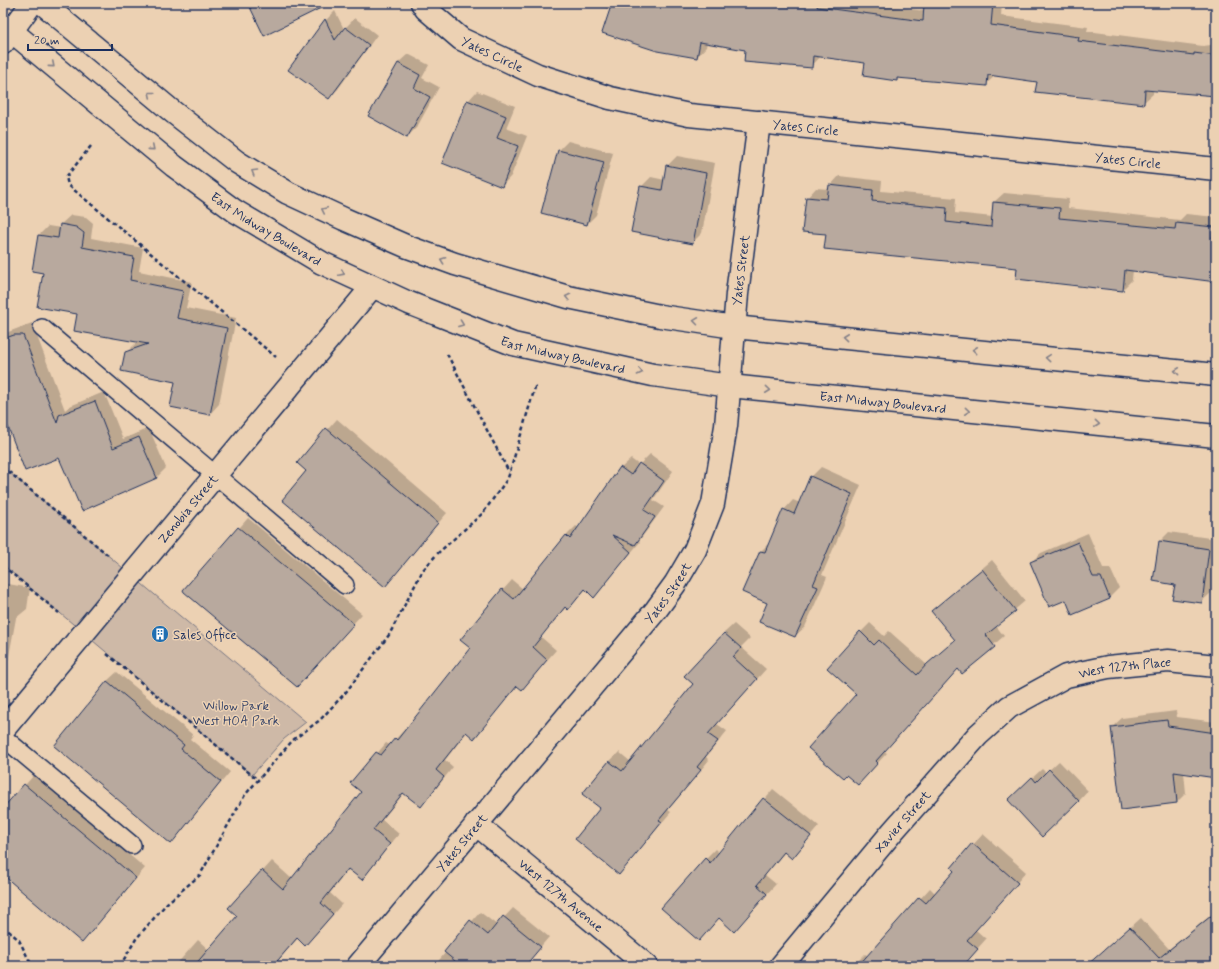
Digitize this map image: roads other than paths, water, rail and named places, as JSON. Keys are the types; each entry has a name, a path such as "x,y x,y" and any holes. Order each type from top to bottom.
{"street":[{"path":"6,32 32,3"},
{"path":"42,3 161,102 237,162 288,193 408,247 455,264 568,297 660,316 734,327 1216,375"},
{"name":"Yates Circle","path":"422,3 426,9 461,39 538,75 610,98 689,115 1216,169"},
{"name":"East Midway Boulevard","path":"6,32 174,166 235,211 322,263 372,287 455,322 513,344 653,375 730,386 1216,436"},
{"name":"Yates Street","path":"358,966 652,616 675,584 694,550 713,504 726,426 734,327 759,122"},
{"name":"Zenobia Street","path":"3,730 372,287"},
{"name":"West 127th Place","path":"1037,690 1066,676 1108,667 1168,662 1216,666"},
{"name":"Xavier Street","path":"781,966 893,832 978,736 1009,707 1037,690"},
{"name":"West 127th Avenue","path":"476,824 647,966"}],"lane":[{"path":"42,328 345,585"},
{"path":"3,737 132,845"}],"place":[{"name":"Sales Office","path":"160,634"}],"park label":[{"name":"Willow Park West HOA Park","path":"236,712"}]}
